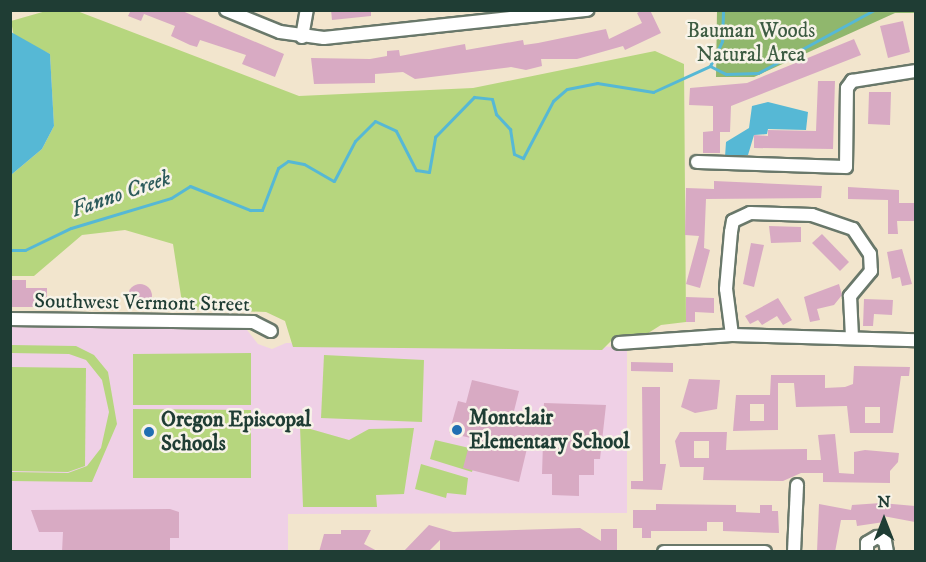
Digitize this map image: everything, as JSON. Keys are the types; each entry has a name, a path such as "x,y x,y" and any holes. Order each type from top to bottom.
{"street":[{"path":"226,10 302,37 588,10"},
{"path":"302,37 307,10"},
{"path":"697,162 846,167 847,88 852,81 915,71"},
{"path":"732,335 726,289 731,232 733,221 750,213 812,215 853,229 870,254 871,271 850,296 852,337"},
{"name":"Southwest Vermont Street","path":"10,319 253,322 271,331"},
{"path":"619,343 732,335 915,340"},
{"path":"794,552 797,485"},
{"path":"867,552 867,543 878,537 885,541 887,552"},
{"path":"664,552 681,547 765,552"}],"shaded area":[{"path":"11,327 247,330 258,344 272,349 286,343 627,347 627,513 288,514 288,551 11,552"}],"green space":[{"name":"Bauman Woods Natural Area","path":"915,10 916,13 895,13 754,77 716,77 717,11"},
{"path":"46,11 77,11 299,96 473,88 655,51 684,64 686,322 661,325 645,335 616,336 602,350 293,347 285,321 266,312 183,309 173,244 125,230 82,235 34,276 11,276 11,175 42,149 54,126 50,54 14,37 11,21"},
{"path":"11,345 76,346 94,355 108,372 117,424 92,482 11,481 11,472 68,473 87,466 101,448 109,412 102,380 86,360 69,354 11,353"},
{"path":"251,353 251,405 133,405 133,354"},
{"path":"324,355 424,360 422,422 321,418"},
{"path":"11,367 86,368 85,466 68,472 11,471"},
{"path":"133,409 251,410 251,478 133,478"},
{"path":"300,426 349,440 369,429 414,428 404,494 376,495 377,507 303,507"},
{"path":"435,440 478,450 472,472 430,459"},
{"path":"421,464 468,478 466,495 447,493 446,498 415,489"}],"water":[{"path":"11,32 50,54 54,126 42,149 11,175"},
{"path":"768,102 808,112 806,130 768,129 767,134 754,135 748,155 725,157 726,142 749,128 752,106"}],"building":[{"path":"131,10 180,10 284,54 275,77 242,64 246,55 200,40 197,47 190,45 171,36 175,26 144,14 141,21 128,16"},
{"path":"331,10 371,10 371,16 332,20"},
{"path":"650,10 661,33 625,50 623,46 577,59 541,59 542,66 526,70 511,67 415,79 403,72 375,74 375,83 314,84 311,58 370,59 387,56 387,51 399,50 400,56 465,44 466,50 523,40 524,45 606,29 609,39 642,23 637,13"},
{"path":"903,21 910,52 888,58 880,26"},
{"path":"854,39 861,55 731,106 730,132 720,132 720,153 703,153 703,132 713,131 713,106 689,105 690,88 747,83"},
{"path":"818,81 835,81 833,149 754,148 754,135 768,136 768,130 816,131"},
{"path":"869,92 891,92 890,125 868,124"},
{"path":"714,181 822,186 821,198 706,199 704,248 710,250 700,288 686,284 699,236 685,235 686,188 714,189"},
{"path":"848,187 899,190 899,203 915,203 915,221 897,221 898,234 888,234 888,200 848,199"},
{"path":"769,226 801,227 801,242 771,243"},
{"path":"822,234 849,262 840,271 812,243"},
{"path":"751,243 764,245 754,287 743,284"},
{"path":"902,249 912,284 902,286 900,277 892,279 887,252"},
{"path":"10,280 26,280 26,288 47,288 47,307 10,307"},
{"path":"140,284 149,287 152,296 149,305 140,308 131,305 128,296 131,287"},
{"path":"839,284 842,295 834,305 817,309 820,320 810,322 804,297"},
{"path":"686,297 714,298 714,313 695,312 695,322 686,322"},
{"path":"778,298 792,320 783,325 777,316 762,325 758,320 750,324 745,316"},
{"path":"864,299 893,300 892,315 874,314 873,326 863,326"},
{"path":"631,362 673,363 673,372 631,371"},
{"path":"854,366 910,367 909,376 901,376 893,433 850,433 847,406 796,407 794,383 778,383 778,430 733,431 736,395 770,395 771,375 825,375 825,388 845,387 853,384","holes":["750,404 764,404 764,421 750,421","865,407 880,407 880,423 865,423"]},
{"path":"689,379 720,380 717,409 695,413 681,407"},
{"path":"472,380 519,391 513,415 543,423 544,403 606,405 600,459 594,459 594,475 579,475 579,496 552,495 552,474 542,474 543,443 529,440 519,482 463,468 471,438 449,433 458,401 466,403"},
{"path":"642,387 660,387 660,464 666,464 662,490 631,489 631,481 643,481"},
{"path":"680,432 727,432 726,450 807,449 807,460 821,460 818,435 835,434 839,473 854,474 854,452 865,450 899,453 898,462 890,471 890,483 823,482 823,473 801,473 783,481 703,480 704,467 680,467 675,441","holes":["694,441 709,441 709,458 694,458"]},
{"path":"881,503 915,506 915,522 883,516 884,522 857,526 856,520 841,520 835,552 817,552 819,504 851,510 852,505"},
{"path":"656,504 736,505 736,512 760,513 760,505 772,505 772,511 778,511 779,533 723,531 723,522 707,522 707,531 651,531 651,538 642,538 642,528 633,528 633,510 656,510"},
{"path":"170,509 179,512 179,538 170,538 170,552 62,552 63,532 39,532 31,510"},
{"path":"429,525 453,532 580,528 601,541 601,529 617,529 617,552 440,552 440,540 428,552 403,552"},
{"path":"341,530 371,530 364,544 379,552 319,552 324,534 341,534"}],"waterway":[{"name":"Fanno Creek","path":"10,250 25,250 71,228 171,198 190,186 250,210 262,210 278,168 288,161 304,164 334,181 355,141 375,121 396,131 416,170 429,172 435,137 474,97 492,99 496,114 510,129 514,154 523,158 553,101 567,89 597,83 653,92 710,66 722,41 723,10"},
{"path":"710,66 726,74 758,73 874,10"}],"place":[{"name":"Montclair Elementary School","path":"457,430"},
{"name":"Oregon Episcopal Schools","path":"149,432"}]}
